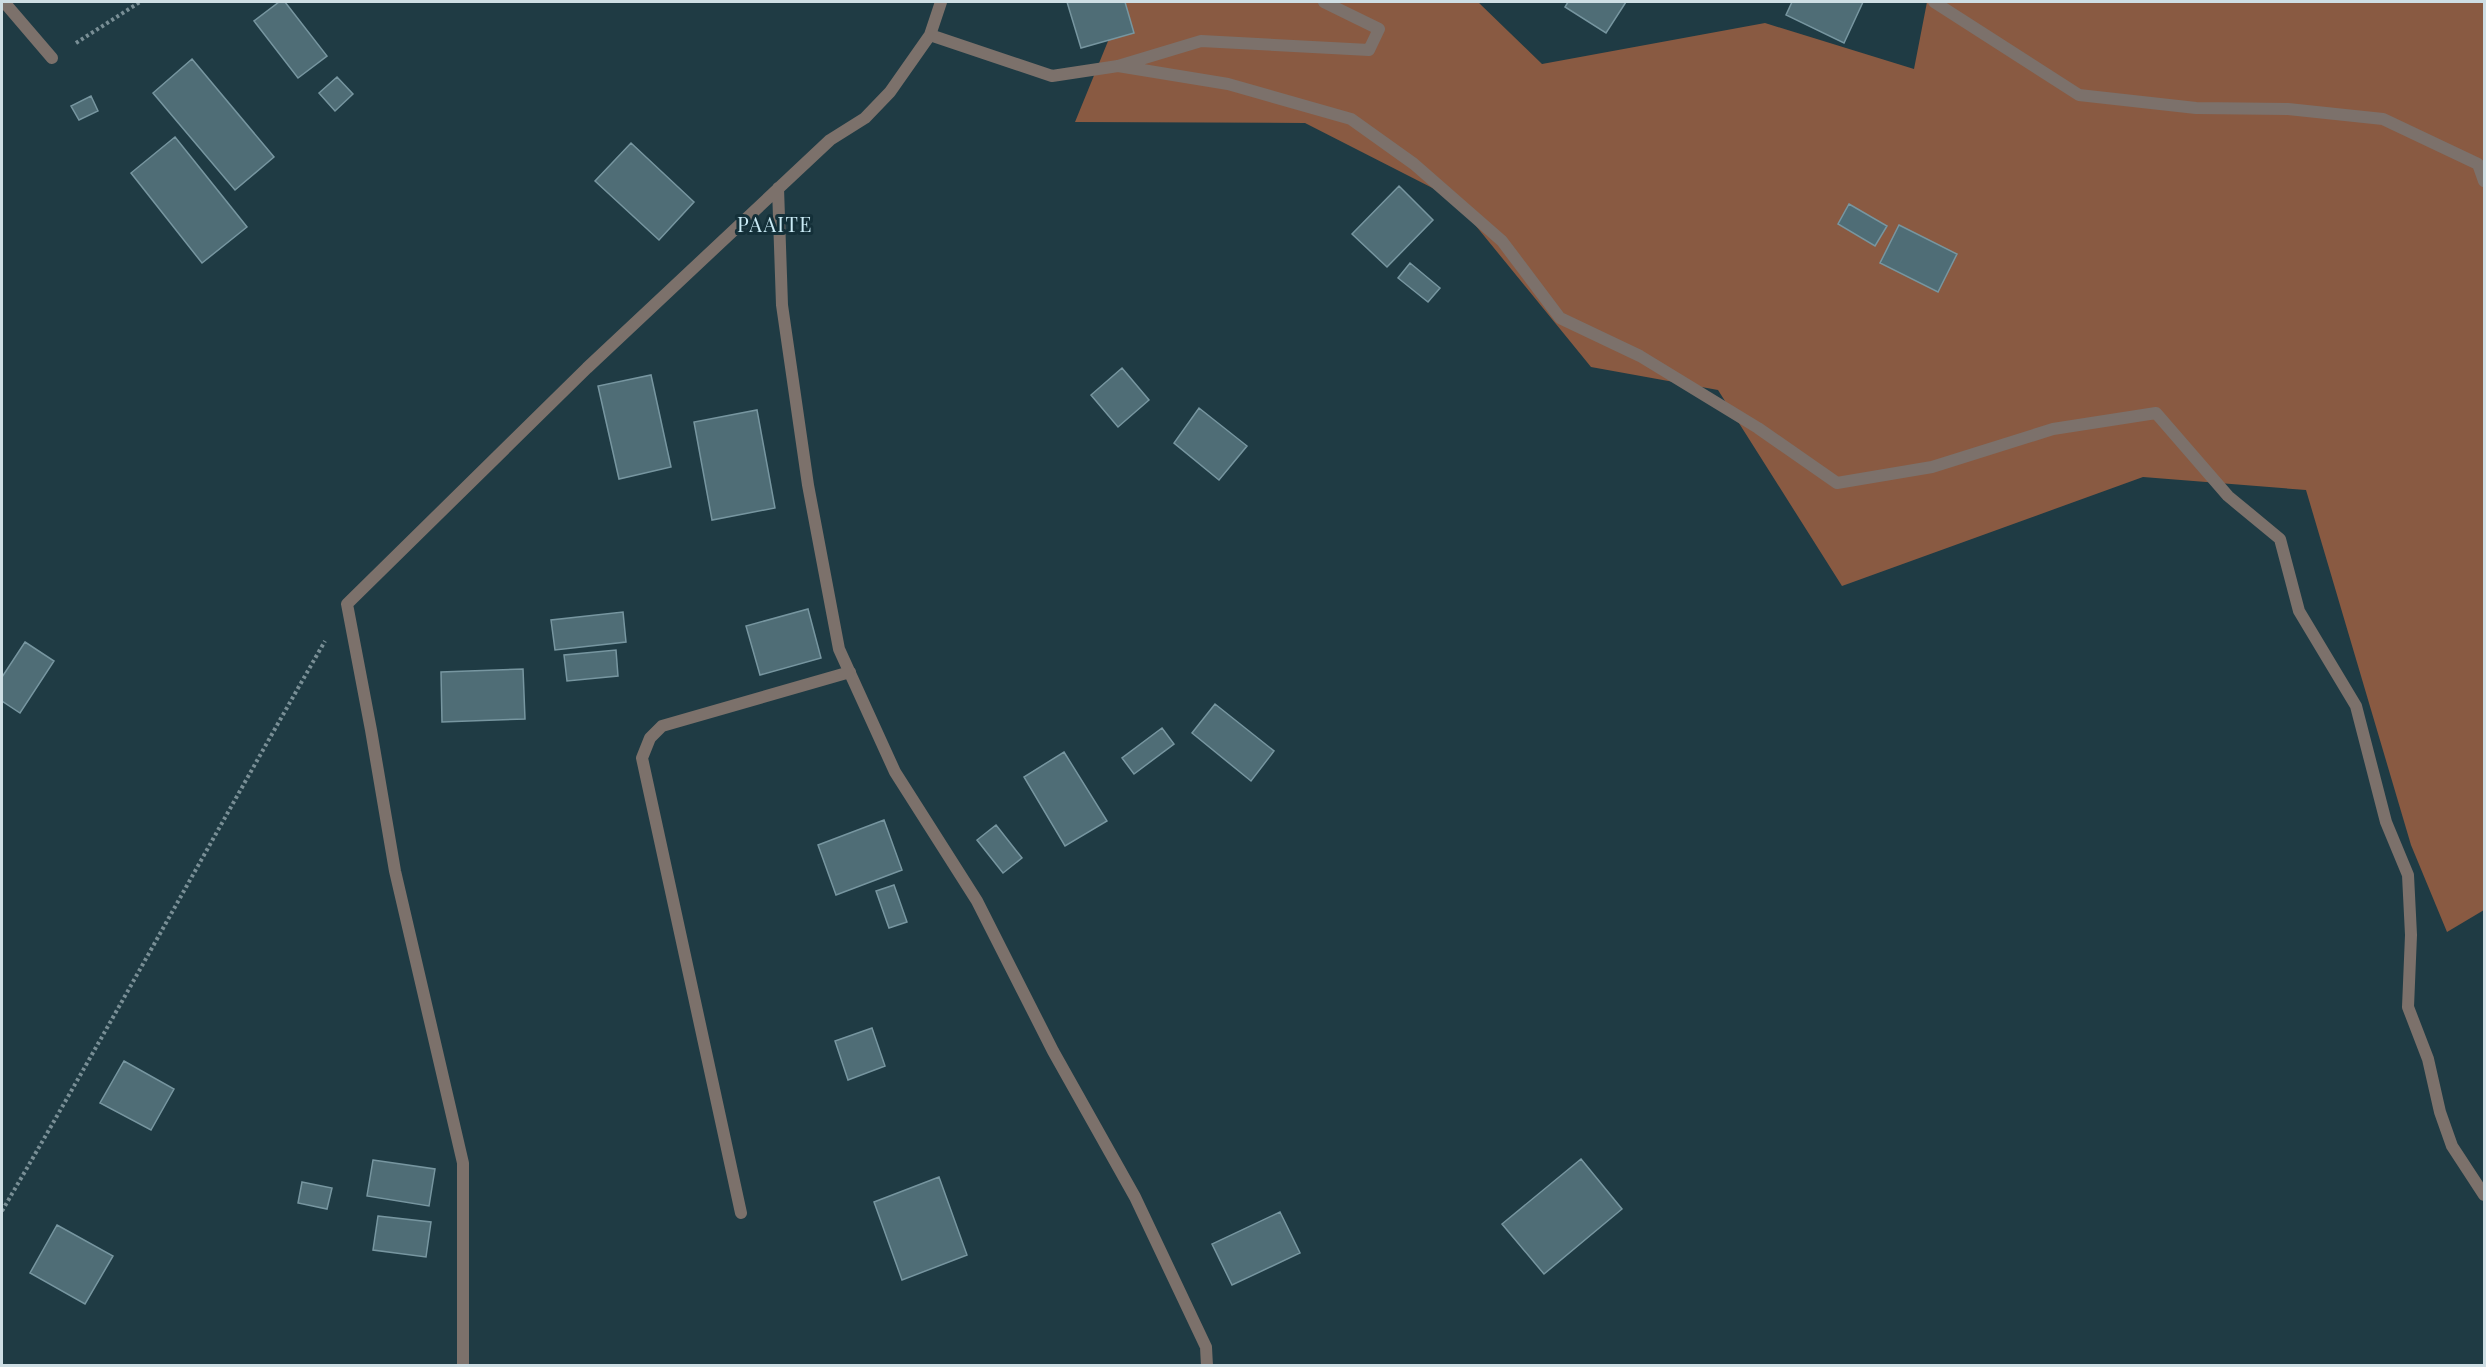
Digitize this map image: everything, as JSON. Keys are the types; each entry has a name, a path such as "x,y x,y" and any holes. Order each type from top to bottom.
{"street":[{"path":"4,2 52,58"},
{"path":"463,1365 463,1163 396,871 372,730 346,604 586,368 778,188 830,140 865,118 890,92 930,35 941,2"},
{"path":"930,35 1052,76 1118,66 1201,41 1369,50 1379,29 1324,2"},
{"path":"1934,2 2079,95 2196,108 2288,109 2383,118 2478,164 2484,181"},
{"path":"1118,66 1228,84 1351,119 1414,164 1502,241 1560,318 1640,356 1758,428 1837,483 1932,467 2053,429 2156,413 2228,496 2280,538 2299,611 2356,706 2386,822 2409,875 2411,935 2408,1007 2428,1059 2440,1112 2452,1146 2484,1195"},
{"path":"778,188 782,305 808,485 839,649 896,772 977,901 1053,1051 1135,1197 1206,1347 1207,1365"},
{"path":"741,1213 642,758 650,738 662,726 850,672"}],"path":[{"path":"52,58 140,2"},
{"path":"2,1212 90,1061 238,793 346,604"}],"shaded area":[{"path":"1124,2 1478,2 1542,64 1765,23 1914,69 1927,2 2484,2 2484,910 2447,932 2411,845 2306,490 2143,477 1842,586 1718,390 1591,367 1454,199 1305,123 1075,122"}],"building":[{"path":"279,2 285,2 327,56 298,78 254,21"},
{"path":"1067,2 1125,2 1134,33 1081,48"},
{"path":"1568,2 1626,2 1606,33 1565,7"},
{"path":"1792,2 1863,2 1844,43 1786,15"},
{"path":"192,59 274,157 235,190 153,93"},
{"path":"337,77 353,94 335,111 319,93"},
{"path":"91,96 98,111 79,120 71,106"},
{"path":"175,137 247,227 202,263 131,173"},
{"path":"631,143 694,202 659,240 595,181"},
{"path":"1399,186 1433,220 1387,267 1352,234"},
{"path":"1849,204 1887,226 1875,246 1838,224"},
{"path":"1899,225 1957,254 1938,292 1880,263"},
{"path":"1410,263 1440,288 1428,302 1398,278"},
{"path":"1122,368 1149,400 1118,427 1091,395"},
{"path":"651,375 671,467 619,479 598,386"},
{"path":"1199,408 1247,446 1219,480 1174,443"},
{"path":"757,410 775,508 712,520 694,422"},
{"path":"808,609 821,658 760,675 746,626"},
{"path":"623,612 626,642 555,650 551,620"},
{"path":"25,642 54,661 20,713 2,701 2,677"},
{"path":"616,650 618,676 567,681 564,655"},
{"path":"523,669 525,719 442,722 441,672"},
{"path":"1215,704 1274,751 1251,781 1192,733"},
{"path":"1162,728 1174,744 1134,774 1122,758"},
{"path":"1064,752 1107,821 1065,846 1024,777"},
{"path":"884,820 902,870 836,895 818,845"},
{"path":"996,825 1022,858 1003,873 977,840"},
{"path":"894,885 907,922 889,928 876,891"},
{"path":"872,1028 885,1066 848,1080 835,1041"},
{"path":"124,1061 174,1089 151,1130 100,1103"},
{"path":"1581,1159 1622,1209 1544,1274 1502,1224"},
{"path":"373,1160 435,1169 429,1206 367,1196"},
{"path":"939,1177 967,1255 902,1280 874,1202"},
{"path":"302,1182 332,1188 327,1209 298,1203"},
{"path":"1280,1212 1300,1253 1232,1285 1212,1244"},
{"path":"378,1216 431,1222 426,1257 373,1250"},
{"path":"57,1225 113,1256 85,1304 30,1273"}],"district":[{"name":"PAAITE","path":"775,225"}]}
